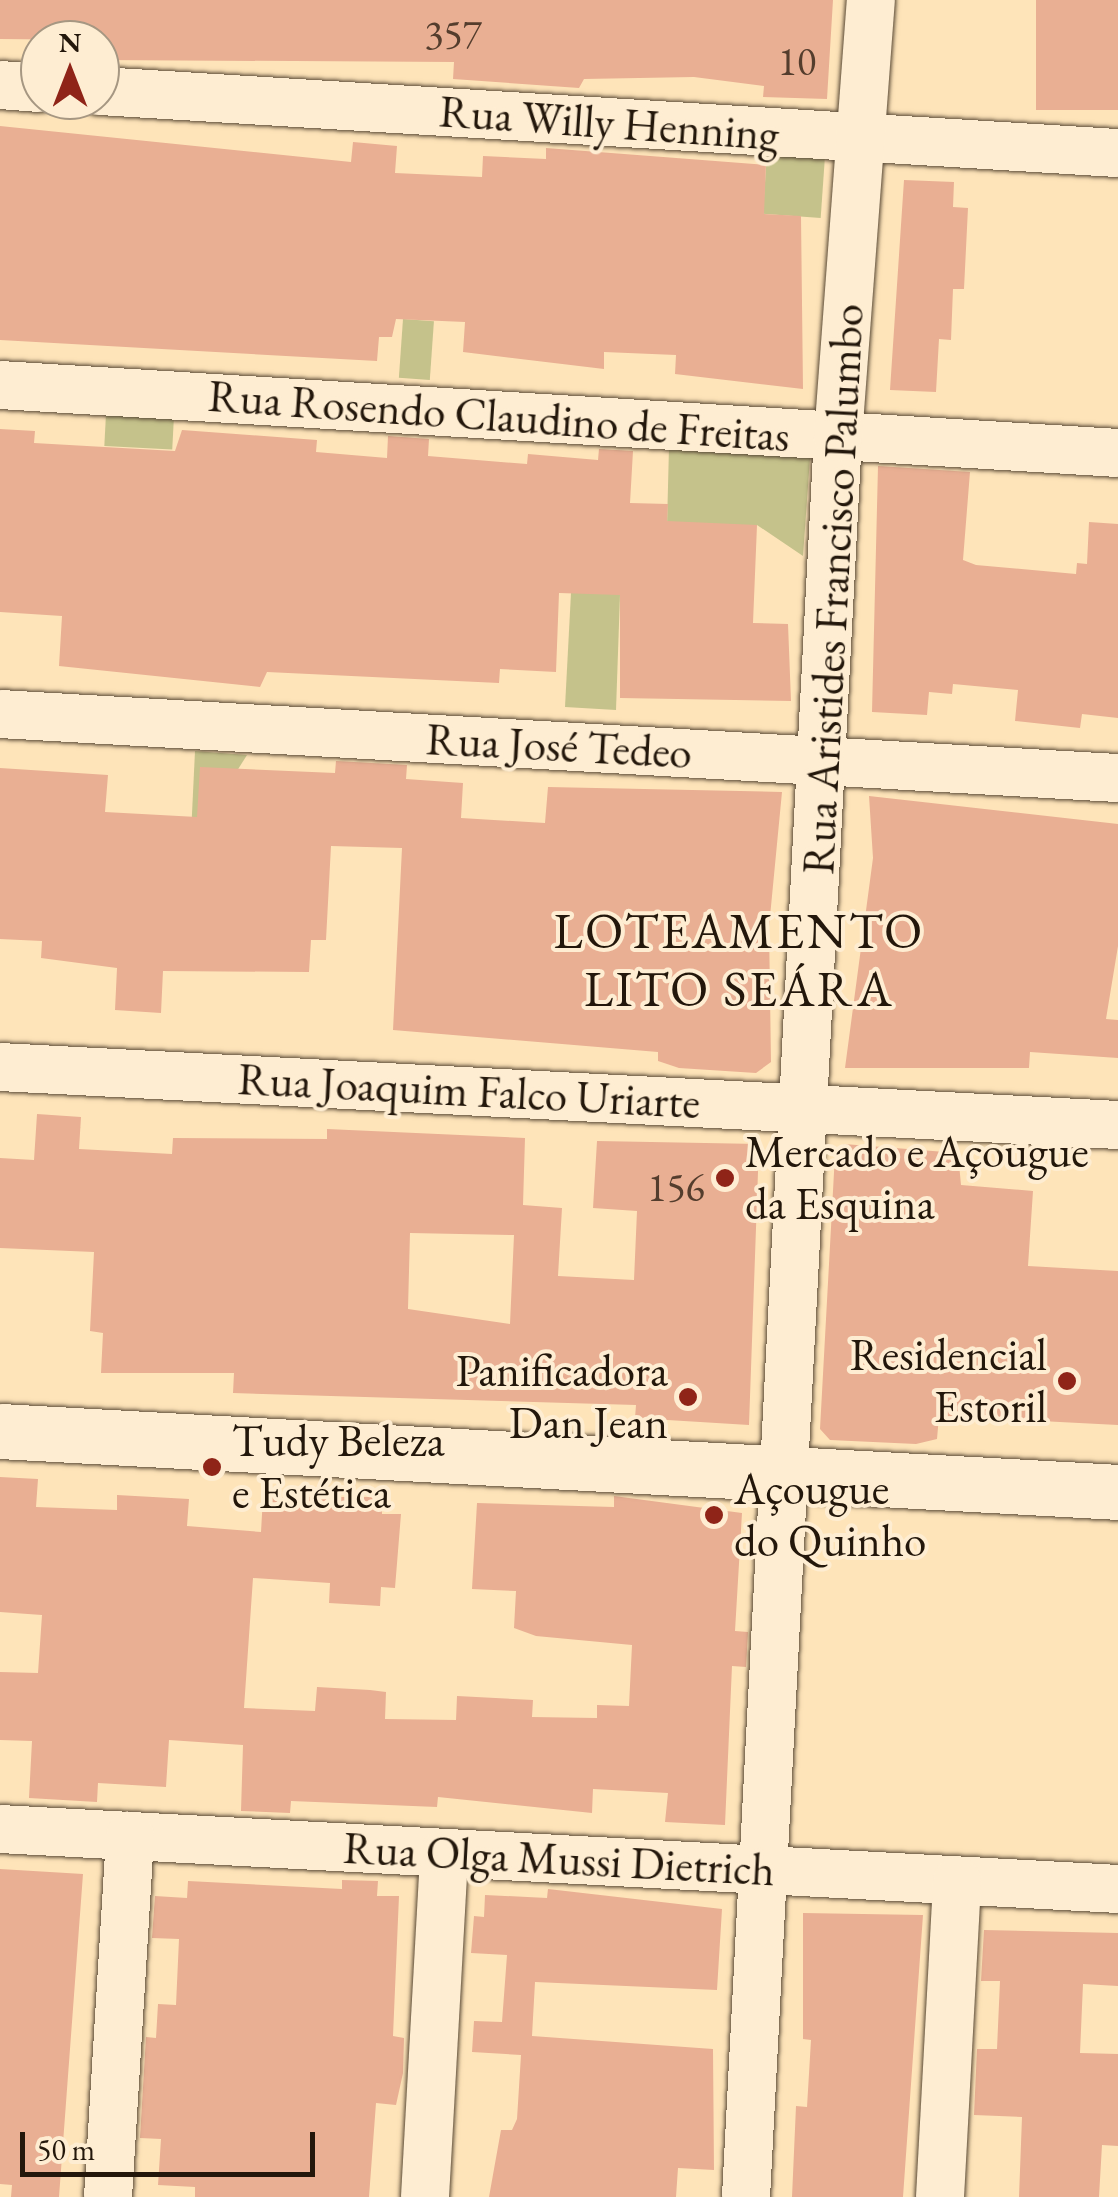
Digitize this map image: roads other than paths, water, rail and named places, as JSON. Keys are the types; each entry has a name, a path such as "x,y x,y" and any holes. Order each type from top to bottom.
{"street":[{"name":"Rua Aristides Francisco Palumbo","path":"746,2197 788,1474 838,438 871,0"},
{"name":"Rua Willy Henning","path":"120,93 1118,154"},
{"name":"Rua Rosendo Claudino de Freitas","path":"0,385 1118,454"},
{"name":"Rua José Tedeo","path":"0,714 1118,778"},
{"name":"Rua Joaquim Falco Uriarte","path":"0,1067 1118,1125"},
{"path":"0,1430 1118,1492"},
{"name":"Rua Olga Mussi Dietrich","path":"0,1829 1118,1889"},
{"path":"108,2197 130,1836"},
{"path":"425,2197 444,1854"},
{"path":"940,2197 957,1881"}],"place":[{"name":"Mercado e Açougue da Esquina","path":"725,1178"},
{"name":"Residencial Estoril","path":"1067,1381"},
{"name":"Panificadora Dan Jean","path":"688,1397"},
{"name":"Tudy Beleza e Estética","path":"212,1467"},
{"name":"Açougue do Quinho","path":"714,1515"}],"district":[{"name":"LOTEAMENTO LITO SEÁRA","path":"739,959"}]}
